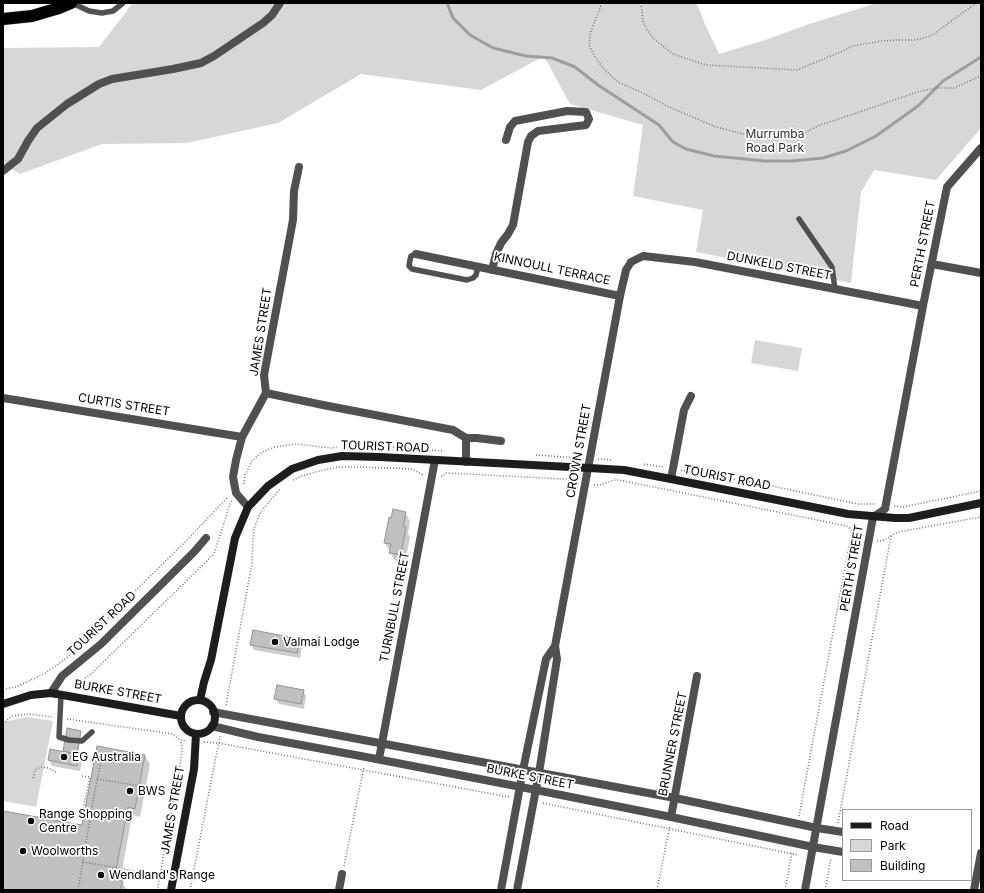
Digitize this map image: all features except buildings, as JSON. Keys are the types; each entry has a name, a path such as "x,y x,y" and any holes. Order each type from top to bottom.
{"highway":[{"path":"3,19 32,16 72,3"}],"street":[{"path":"3,171 18,159 37,128 67,104 99,84 112,79 201,63 263,23 272,15 280,3"},
{"path":"492,270 496,254 513,225 528,142 531,136 538,131 586,125 589,119 586,112 567,111 515,121 510,126 506,140"},
{"name":"PERTH STREET","path":"805,890 873,517 885,509 886,505 947,187 981,148"},
{"name":"JAMES STREET","path":"248,507 236,493 233,477 242,437 266,393 264,375 293,220 294,191 299,167"},
{"name":"KINNOULL TERRACE","path":"416,254 620,296"},
{"name":"DUNKELD STREET","path":"631,262 643,256 694,262 923,306"},
{"name":"CROWN STREET","path":"517,890 534,802 557,659 555,646 620,296 626,270 631,262"},
{"path":"932,264 981,273"},
{"name":"TOURIST ROAD","path":"266,393 453,430 466,438 501,440"},
{"path":"671,479 684,410 691,396"},
{"name":"CURTIS STREET","path":"3,398 242,437"},
{"path":"466,438 466,462"},
{"name":"TOURIST ROAD","path":"248,507 268,486 292,469 318,460 342,456 624,470 848,514 873,517 909,518 981,503"},
{"name":"TURNBULL STREET","path":"379,759 435,460"},
{"path":"200,700 211,660 235,538 248,507"},
{"name":"TOURIST ROAD","path":"51,693 62,676 101,644 194,552 206,538"},
{"name":"CROWN STREET","path":"501,890 523,770 546,659 555,646"},
{"name":"BRUNNER STREET","path":"671,817 698,676"},
{"path":"3,704 31,695 51,693"},
{"name":"BURKE STREET","path":"51,693 181,716"},
{"path":"200,700 208,704 214,712 214,716 212,726 196,738 192,732 187,730 184,726 181,716 185,706 200,700"},
{"name":"BURKE STREET","path":"214,712 675,798 817,828 840,831"},
{"name":"BURKE STREET","path":"212,726 258,737 379,759 842,852"},
{"name":"JAMES STREET","path":"171,890 194,769 196,738"},
{"path":"974,890 981,855"},
{"path":"339,890 342,874"}],"lane":[{"path":"72,3 89,11 102,13 114,11 123,3"},
{"path":"799,219 832,267 835,289"},
{"name":"KINNOULL TERRACE","path":"416,254 412,256 410,260 409,266 412,269 467,280 473,278 478,267"},
{"path":"62,695 59,737 82,742 92,732"}],"path":[{"path":"602,3 590,34 589,45 595,57 604,69 618,82 667,106 716,127 743,134 768,138 791,138 820,125 917,92 936,88 954,88 981,76"},
{"path":"641,3 643,21 647,30 654,39 673,54 706,65 797,70 852,46 882,41 915,40 930,36 978,3"},
{"path":"536,456 616,460"},
{"path":"638,463 767,485 858,504 903,507 981,491"},
{"path":"290,481 317,471 339,467 412,469 422,475 432,476 443,476 446,473 449,473 566,479 575,484 596,486 614,480 619,480"},
{"path":"224,713 252,563 254,529 259,515 285,485"},
{"path":"3,689 16,686 44,674 68,657 187,540 228,497"},
{"path":"70,690 92,673 214,554 232,501"},
{"path":"798,823 852,530"},
{"path":"844,809 891,536"},
{"path":"3,724 12,716 28,714 173,734 180,740 182,752 178,779 158,887 156,890"},
{"path":"190,890 221,728"},
{"path":"180,740 196,738 518,799"},
{"path":"342,874 366,757"},
{"path":"78,890 100,761"},
{"path":"33,778 35,770 41,767 48,768 56,772"},
{"path":"82,776 90,777 82,814 91,815"},
{"path":"97,779 152,788"},
{"path":"534,802 798,855"},
{"path":"657,890 671,817"},
{"path":"840,831 842,819"},
{"path":"825,890 833,850"},
{"path":"785,890 792,853"},
{"path":"83,862 135,872"}],"green space":[{"name":"Murrumba Road Park","path":"132,3 697,3 719,54 877,3 981,3 981,128 936,180 874,170 861,192 851,283 696,252 703,210 633,196 643,125 570,104 544,56 481,90 361,74 278,123 187,143 102,144 20,174 3,163 3,48 99,47"},
{"path":"755,340 802,348 798,371 751,363"},
{"path":"27,717 53,721 36,807 3,801 3,722"}],"waterway":[{"path":"447,3 453,18 470,35 493,48 526,56 552,58 575,67 598,85 659,125 673,142 686,149 714,156 765,161 792,161 823,158 846,151 876,136 918,106 943,81 981,57"}],"place":[{"name":"Valmai Lodge","path":"275,642"},
{"name":"EG Australia","path":"64,757"},
{"name":"BWS","path":"130,791"},
{"name":"Range Shopping Centre","path":"31,821"},
{"name":"Woolworths","path":"23,851"},
{"name":"Wendland's Range","path":"101,875"}]}
